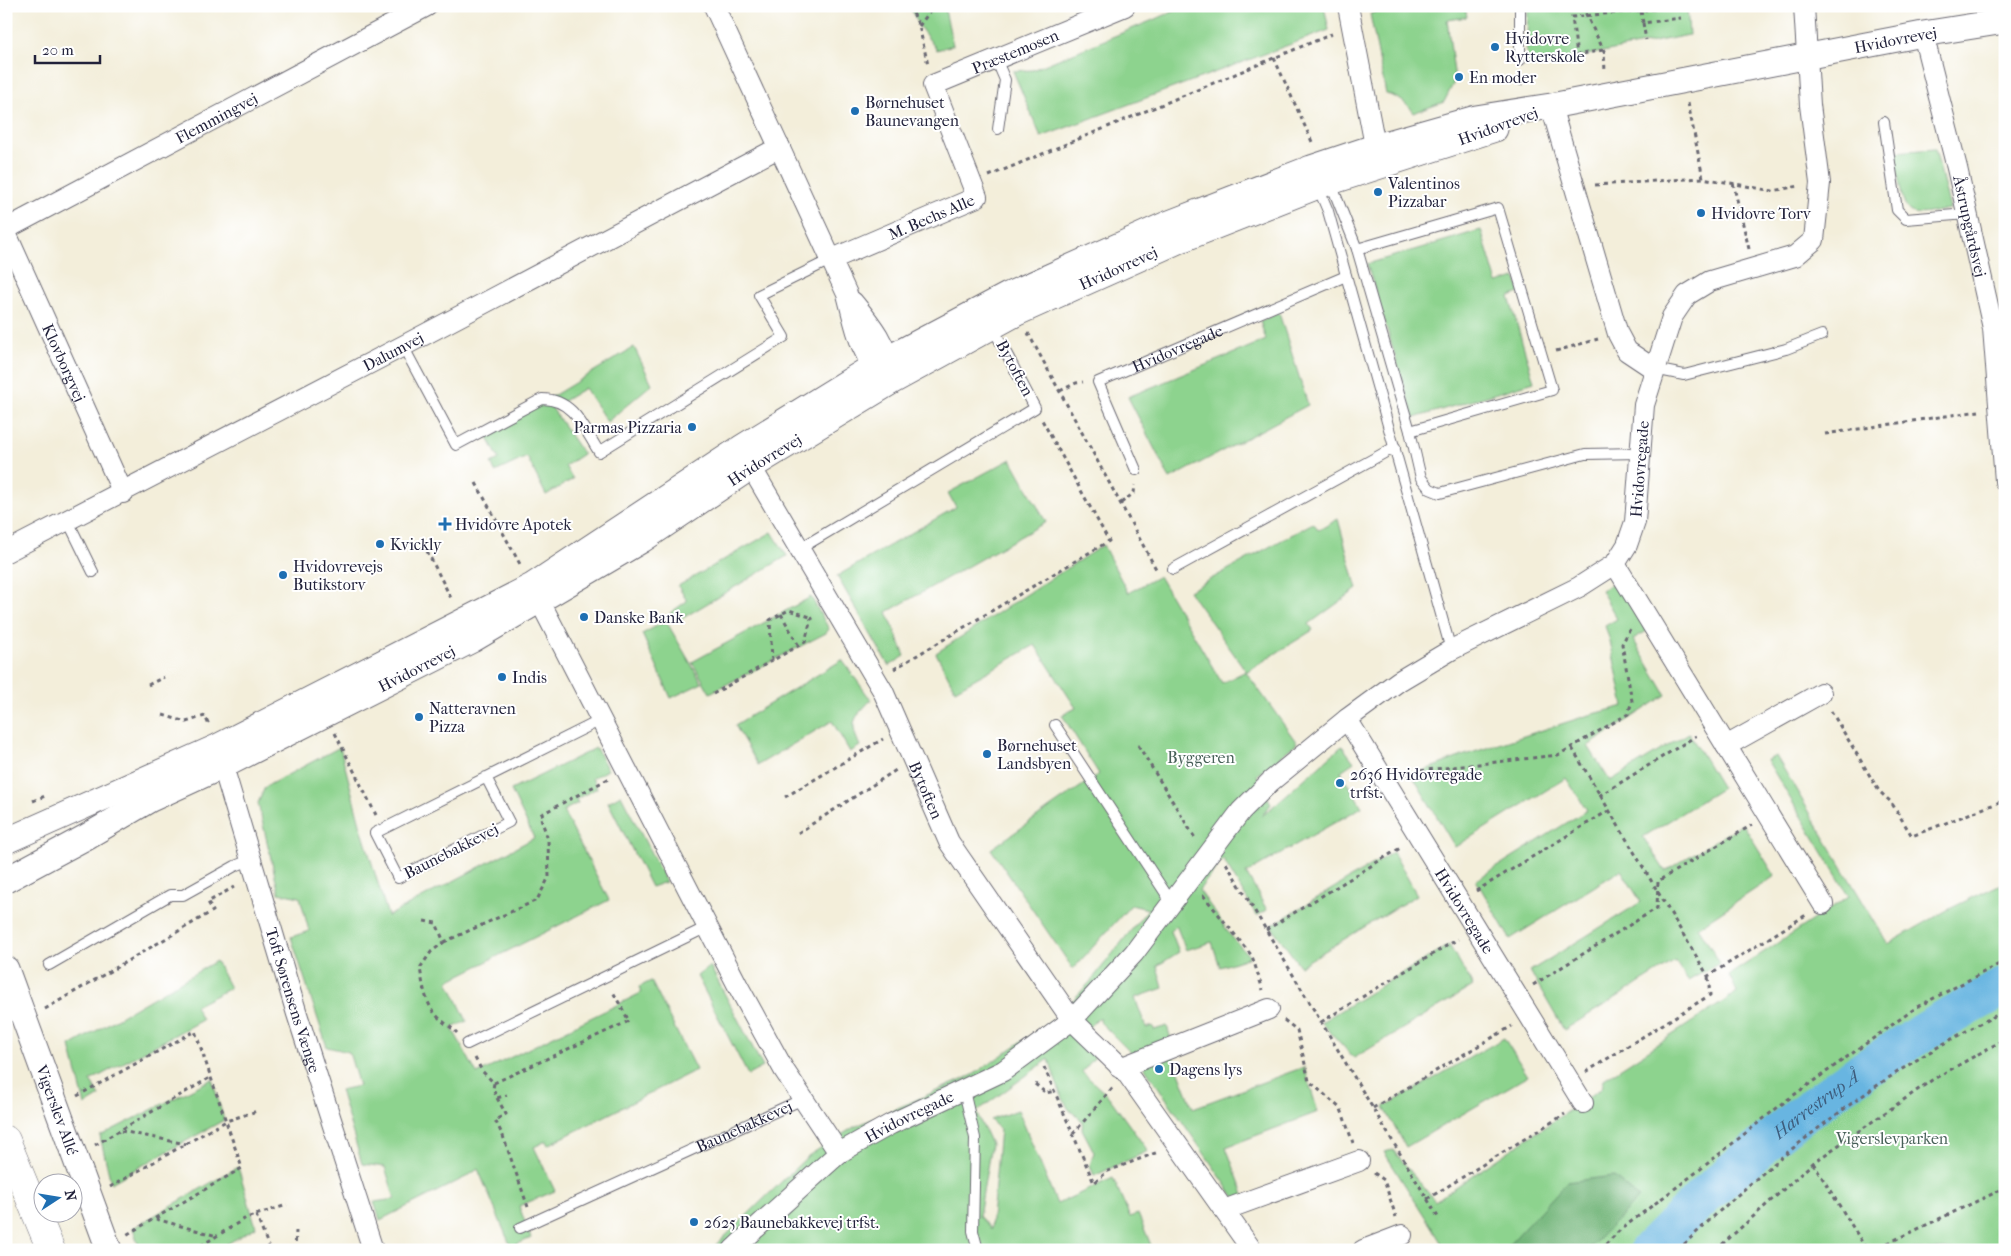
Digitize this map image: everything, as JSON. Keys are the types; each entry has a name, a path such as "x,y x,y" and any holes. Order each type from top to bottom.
{"highway":[{"path":"6,1140 51,1250"}],"street":[{"name":"Flemmingvej","path":"6,231 426,6"},
{"path":"714,6 847,294 859,340 884,369"},
{"name":"Præstemosen","path":"933,85 1125,6"},
{"path":"1348,6 1377,157"},
{"path":"1551,106 1618,334 1627,351 1654,369 1672,317 1687,295 1710,281 1795,256 1814,240 1820,183 1804,6"},
{"name":"Hvidovrevej","path":"6,880 86,837 220,757 462,621 527,578 746,458 884,369 1008,295 1088,258 1167,224 1377,157 1476,118 1551,106 1807,55 1923,34 2005,22 2000,6"},
{"name":"Åstrupgårdsvej","path":"1923,34 1993,328 2005,481"},
{"name":"M. Bechs Alle","path":"830,260 977,197 933,85"},
{"name":"Dalumvej","path":"6,552 68,522 780,147"},
{"name":"Hvidovrevej","path":"884,369 992,326 1320,175"},
{"name":"Klovborgvej","path":"6,231 123,493"},
{"name":"Hvidovregade","path":"733,1250 839,1153 891,1124 1003,1071 1072,1020 1134,953 1241,811 1270,782 1347,719 1399,681 1451,650 1579,587 1614,564 1627,545 1635,522 1644,405 1654,369"},
{"name":"Bytoften","path":"746,458 801,548 876,680 915,762 949,842 1072,1020"},
{"path":"1614,564 1823,904"},
{"name":"Hvidovrevej","path":"6,841 326,715 472,640 527,578"},
{"name":"Baunebakkevej","path":"527,578 770,1045 839,1153"},
{"path":"1726,746 1821,693"},
{"name":"Hvidovregade","path":"1347,719 1528,1017 1583,1103"},
{"name":"Toft Sørensens Vænge","path":"220,757 373,1250"},
{"name":"Vigerslev Allé","path":"6,969 108,1246"},
{"path":"1123,1070 1269,1009"},
{"path":"1072,1020 1123,1070 1178,1144 1252,1250"},
{"path":"1224,1210 1359,1161"},
{"path":"1364,1250 1402,1235"}],"lane":[{"path":"1520,6 1520,60"},
{"path":"996,59 1005,80 998,129"},
{"path":"1884,122 1897,210 1906,219 1967,214"},
{"path":"1886,135 1898,132"},
{"path":"1320,175 1357,249 1410,431 1421,478 1430,489 1440,493 1586,454 1640,453"},
{"path":"1320,175 1328,211 1451,650"},
{"path":"1357,249 1498,208 1542,355 1552,390 1410,431"},
{"path":"404,346 456,445 542,399 549,399 560,401 571,408 599,452 784,337 759,296 830,260"},
{"name":"Hvidovregade","path":"1098,382 1346,276"},
{"name":"Bytoften","path":"801,548 1035,408 992,326"},
{"path":"1654,369 1684,375 1786,349 1822,336"},
{"path":"1098,382 1136,470"},
{"path":"1173,569 1395,447"},
{"path":"68,522 92,572"},
{"path":"383,829 601,720"},
{"path":"1056,725 1172,903"},
{"name":"Baunebakkevej","path":"383,829 375,833 398,878 509,822 486,777"},
{"path":"49,966 170,894 183,896 235,866 253,867"},
{"path":"467,1044 707,926"},
{"path":"964,1091 975,1138 973,1231 978,1250"},
{"name":"Baunebakkevej","path":"520,1228 803,1099"}],"path":[{"path":"910,6 919,26 933,85"},
{"path":"919,26 934,6"},
{"path":"1582,6 1603,50 1606,95"},
{"path":"1603,50 1577,56 1572,17 1677,7"},
{"path":"1643,9 1646,40"},
{"path":"1643,24 1681,18"},
{"path":"971,183 1351,26"},
{"path":"1274,58 1320,175"},
{"path":"1683,79 1703,178"},
{"path":"1592,185 1703,178 1773,191 1820,183"},
{"path":"1733,184 1754,269"},
{"path":"1017,313 1157,570 1173,569"},
{"path":"1542,355 1618,334"},
{"path":"1060,391 1076,383 1098,382"},
{"path":"876,680 1109,541 1035,408"},
{"path":"1825,434 1999,408"},
{"path":"1121,504 1134,493 1136,470"},
{"path":"476,483 527,578"},
{"path":"427,551 462,621"},
{"path":"772,661 770,620 789,610 813,618 835,607"},
{"path":"1389,788 1418,771 1558,755 1628,714 1632,701 1622,644 1642,608"},
{"path":"782,614 799,646"},
{"path":"713,694 805,642 813,618"},
{"path":"148,685 164,677"},
{"path":"1821,693 1879,791 1890,802 1912,836 2005,800"},
{"path":"163,715 186,722 205,716 220,757"},
{"path":"326,715 383,829"},
{"path":"1599,796 1714,725"},
{"path":"785,797 900,729"},
{"path":"1138,746 1266,930 1438,1217"},
{"path":"1570,1082 1710,995 1708,976 1608,812 1572,748"},
{"path":"798,833 866,788 899,768 915,762"},
{"path":"494,1083 482,1071 467,1044 437,1017 428,1002 423,988 420,968 431,952 444,942 537,900 549,877 548,840 540,815 565,800 626,770"},
{"path":"32,802 48,794"},
{"path":"1459,902 1608,812"},
{"path":"1516,996 1657,908 1658,881 1768,815"},
{"path":"1266,930 1419,836"},
{"path":"25,1021 213,911 208,902 253,867"},
{"path":"1190,879 1252,956 1269,1009 1297,1030 1309,1081 1340,1109 1359,1161 1384,1180 1402,1235"},
{"path":"1708,976 1823,904"},
{"path":"424,921 436,923 444,942"},
{"path":"1321,1022 1475,929"},
{"path":"1600,1250 1620,1230 1833,1067 1917,1007 2005,961"},
{"path":"494,1083 629,1021 605,976"},
{"path":"1678,1250 1776,1161 1832,1116 1964,1031 2005,1011"},
{"path":"1373,1108 1528,1017"},
{"path":"57,1107 195,1031 242,1168 108,1246"},
{"path":"1716,1250 1813,1164 1932,1080 2005,1039"},
{"path":"1036,1048 1094,1183 1108,1171 1178,1144"},
{"path":"1073,1134 1123,1070"},
{"path":"75,1157 211,1077"},
{"path":"494,1083 493,1089 506,1114 494,1120 503,1136 534,1222"},
{"path":"1035,1084 1046,1094 1055,1090"},
{"path":"497,1098 507,1095"},
{"path":"1427,1199 1583,1103"},
{"path":"90,1197 226,1121 257,1111"},
{"path":"120,1131 186,1144"},
{"path":"1813,1164 1867,1250"},
{"path":"1873,1250 2005,1188"},
{"path":"194,1250 256,1215 287,1205"},
{"path":"256,1215 270,1250"},
{"path":"155,1219 217,1236"},
{"path":"295,1250 296,1231"}],"green space":[{"path":"910,6 944,6 953,45 937,50 919,26"},
{"path":"1187,6 1324,6 1329,30 1041,137 1013,71 1032,70"},
{"path":"1393,6 1465,6 1467,17 1447,20 1455,80 1444,102 1413,113 1401,100 1386,94 1370,14"},
{"path":"1528,6 1687,6 1689,35 1526,67"},
{"path":"1935,149 1950,209 1925,214 1911,212 1904,202 1895,152"},
{"path":"1481,230 1497,283 1516,278 1520,293 1509,297 1534,382 1414,418 1367,264"},
{"path":"1279,313 1308,405 1170,479 1128,397 1266,340 1260,321"},
{"path":"634,347 652,384 607,422 585,388 552,408 583,454 565,466 573,479 546,495 527,457 495,472 491,463 499,459 487,436"},
{"path":"1011,459 1046,522 887,612 905,656 889,666 837,576 956,507 948,493"},
{"name":"Byggeren","path":"1338,519 1357,589 1309,624 1313,630 1246,672 1297,743 1257,775 1271,804 1261,817 1342,746 1354,762 1341,771 1362,807 1246,873 1267,910 1257,916 1223,859 1199,890 1232,937 1250,957 1220,967 1212,942 1186,950 1176,925 1171,931 1179,952 1157,966 1163,988 1135,998 1146,1028 1153,1026 1154,1030 1167,1026 1171,1039 1133,1055 1099,1021 1099,1017 1076,1040 1095,1057 1082,1072 1109,1097 1148,1151 1094,1176 1090,1165 1094,1152 1082,1129 1082,1122 1070,1111 1062,1097 1049,1059 976,1112 991,1144 979,1216 991,1229 1000,1129 990,1120 1018,1110 1057,1204 1113,1178 1130,1217 1138,1214 1153,1250 711,1250 808,1156 854,1127 973,1075 1056,1018 1090,982 1148,909 1131,905 1073,969 991,849 1099,774 1062,715 1076,708 1035,645 955,690 936,653 1103,545 1128,593 1159,576 1222,683 1246,671 1189,591 1313,523 1319,530"},
{"path":"772,532 787,556 676,622 670,613 687,601 678,586"},
{"path":"1612,584 1618,586 1647,631 1633,639 1666,695 1588,746 1610,781 1689,733 1722,788 1643,837 1665,871 1743,824 1775,876 1698,927 1720,963 1688,981 1675,961 1564,1030 1530,971 1641,902 1621,870 1510,939 1476,880 1587,810 1566,778 1455,847 1412,775 1465,755 1586,716 1624,706 1605,626 1617,619 1601,590"},
{"path":"811,597 829,629 826,633 710,693 692,662"},
{"path":"666,621 702,683 671,698 642,634"},
{"path":"842,660 871,700 855,721 855,731 860,746 850,752 832,721 758,765 735,725"},
{"path":"340,747 360,824 388,916 534,838 511,790 596,748 608,770 592,778 597,788 576,799 578,803 563,811 609,900 448,981 467,1021 452,1028 477,1074 641,993 639,987 651,981 696,1070 548,1145 546,1141 534,1147 555,1191 519,1206 531,1238 511,1247 478,1169 468,1176 380,1220 374,1202 395,1199 385,1167 362,1164 340,1090 359,1086 349,1052 327,1047 291,937 309,931 300,897 279,893 258,803 265,787"},
{"name":"Vigerslevparken","path":"1776,756 1888,944 1949,909 2005,882 2005,1250 1446,1250 1384,1152 1393,1150 1435,1201 1602,1088 1604,1079 1737,992 1729,975 1849,896 1767,760"},
{"path":"621,795 666,882 651,887 608,802"},
{"path":"1393,852 1417,895 1300,966 1271,926"},
{"path":"1449,945 1473,986 1354,1058 1321,1022"},
{"path":"216,961 230,988 195,1006 202,1020 90,1081 100,1096 85,1105 70,1046"},
{"path":"710,966 763,1067 748,1075 697,976"},
{"path":"1504,1038 1528,1076 1406,1147 1384,1107"},
{"path":"1172,1054 1193,1108 1304,1067 1318,1112 1226,1147 1244,1195 1235,1198 1143,1065"},
{"path":"212,1079 224,1120 111,1183 100,1136"},
{"path":"238,1167 256,1227 217,1250 140,1250 133,1228"},
{"path":"1613,1176 1639,1198 1588,1250 1504,1250 1567,1182"}],"waterway":[{"name":"Harrestrup Å","path":"1649,1250 1734,1170 1825,1097 1904,1044 2005,986"}],"place":[{"name":"Hvidovre Rytterskole","path":"1495,47"},
{"name":"En moder","path":"1459,77"},
{"name":"Børnehuset Baunevangen","path":"855,111"},
{"name":"Valentinos Pizzabar","path":"1378,192"},
{"name":"Hvidovre Torv","path":"1701,213"},
{"name":"Parmas Pizzaria","path":"692,427"},
{"name":"Hvidovre Apotek","path":"445,524"},
{"name":"Kvickly","path":"380,544"},
{"name":"Hvidovrevejs Butikstorv","path":"283,575"},
{"name":"Danske Bank","path":"584,617"},
{"name":"Indis","path":"502,677"},
{"name":"Natteravnen Pizza","path":"419,717"},
{"name":"Børnehuset Landsbyen","path":"987,754"},
{"name":"2636 Hvidovregade trfst.","path":"1340,783"},
{"name":"Dagens lys","path":"1159,1069"},
{"name":"2625 Baunebakkevej trfst.","path":"694,1222"}]}
